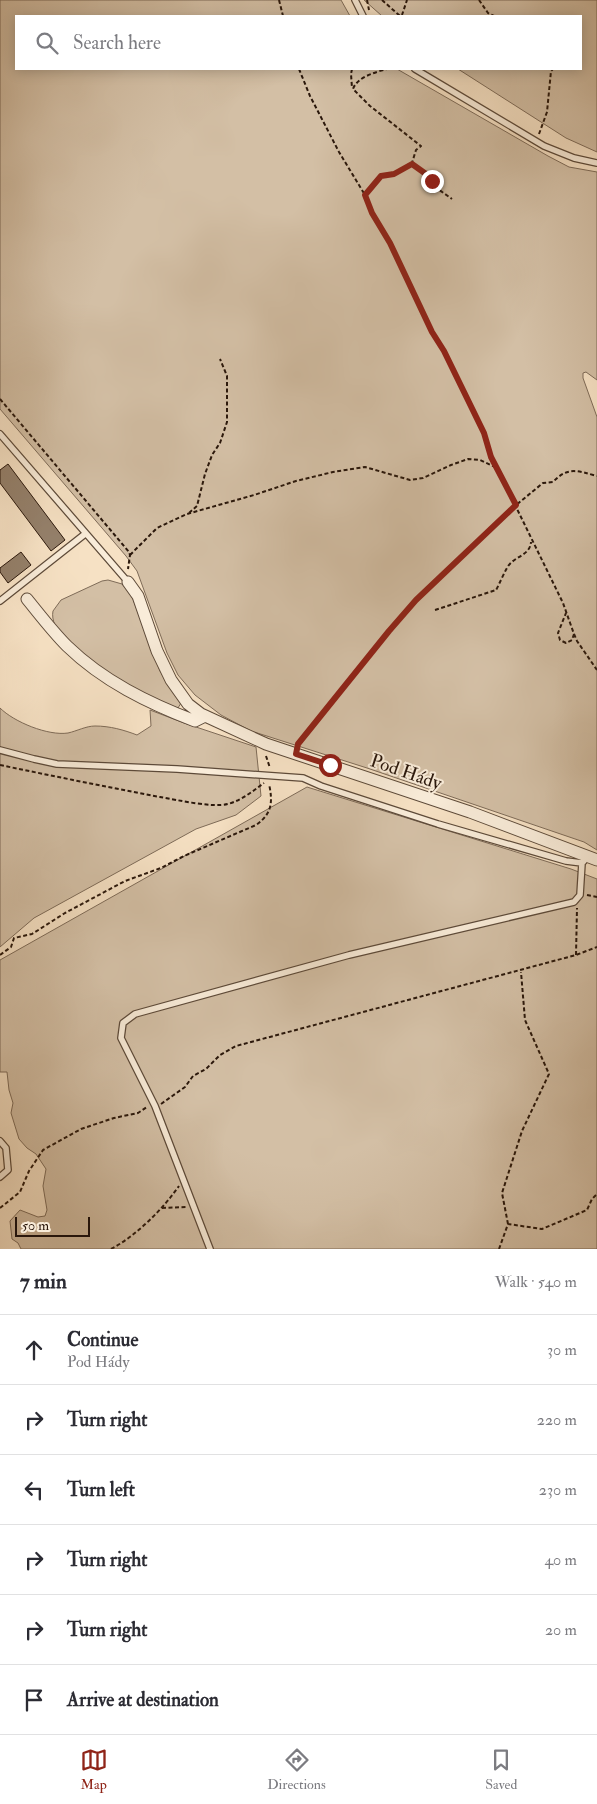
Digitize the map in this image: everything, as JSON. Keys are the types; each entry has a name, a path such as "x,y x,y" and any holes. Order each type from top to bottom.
{"street":[{"name":"Pod Hády","path":"128,582 138,596 157,651 171,680 188,704 205,716 266,744 470,812 589,860"},
{"name":"Pod Hády","path":"27,600 67,646 101,674 147,702 173,713 195,721 205,716"}],"lane":[{"path":"355,0 362,15"},
{"path":"417,70 536,141 564,155 597,163"},
{"path":"0,434 128,582"},
{"path":"0,601 85,534"},
{"path":"17,588 27,600"},
{"path":"0,750 34,760 57,764 177,769 303,778 321,786 438,824 566,862 589,860 580,895 574,902 349,956 135,1014 123,1023 121,1038 156,1106 210,1249"},
{"path":"0,1141 6,1148 8,1170 0,1177"}],"path":[{"path":"279,0 283,15"},
{"path":"382,0 399,15"},
{"path":"402,15 407,0"},
{"path":"479,0 488,13 492,15"},
{"path":"299,70 310,96 390,243 432,332 444,351 484,433 491,457 564,603 577,641 597,670"},
{"path":"352,70 350,74 352,88 370,106 421,146 416,150 412,164 394,174 381,176 365,195"},
{"path":"352,88 354,84 363,79 385,70"},
{"path":"536,141 547,112 552,70"},
{"path":"412,164 426,174 438,189 452,199"},
{"path":"187,514 197,506 212,455 220,443 228,422 227,376 220,359"},
{"path":"0,399 130,555"},
{"path":"128,582 130,555 157,528 187,514 296,481 365,467 410,480 423,478 468,459 480,460 497,468"},
{"path":"296,754 298,744 416,600 516,505 543,483 553,482 558,476 574,470 597,476"},
{"path":"435,610 496,590 504,577 508,565 531,548 532,540"},
{"path":"566,613 558,630 558,636 562,642 570,642 574,634"},
{"path":"266,744 266,756 270,766 268,776"},
{"path":"0,765 108,787 214,804 227,804 241,799 268,779 272,799 270,809 263,820 256,825 156,870 125,881 65,912 32,934 14,938 11,947 0,955"},
{"path":"574,902 578,913 576,955"},
{"path":"0,1208 20,1192 29,1171 43,1150 81,1129 114,1118 138,1113 147,1107 156,1106 185,1087 193,1076 206,1069 220,1055 236,1046 576,955 597,947"},
{"path":"499,1249 508,1224 502,1193 522,1131 549,1074 525,1020 520,970"},
{"path":"111,1249 121,1244 162,1208 184,1178"},
{"path":"508,1224 542,1229 587,1210 592,1199 597,1194"},
{"path":"162,1208 190,1207 196,1209"}],"shaded area":[{"path":"0,0 341,0 349,15 15,15 15,70 399,70 569,167 597,172 597,380 586,372 583,373 583,378 597,417 597,850 584,842 367,768 251,731 221,715 195,695 178,675 167,653 137,571 0,409"},
{"path":"364,0 597,0 597,152 566,138 460,70 582,70 582,15 381,15"},
{"path":"108,580 122,584 131,594 160,671 181,703 178,708 149,697 111,674 76,648 63,636 55,625 53,611 61,600"},
{"path":"0,708 22,723 51,732 68,733 95,726 117,729 137,735 151,726 150,710 256,747 261,796 236,815 196,829 34,918 0,947"},
{"path":"307,787 571,869 597,879 597,1249 21,1249 18,1243 12,1239 10,1221 20,1210 38,1217 45,1216 47,1210 43,1186 46,1169 36,1154 19,1139 11,1113 13,1103 7,1072 0,1072 0,960"}],"building":[{"path":"8,464 65,540 51,551 0,483 0,470"},
{"path":"21,552 31,565 8,583 0,572 0,568"}],"route":[{"path":"330,765 296,754 298,744 416,600 516,505 491,457 484,433 444,351 432,332 390,243 372,213 365,195 381,176 394,174 412,164 432,181"}]}
